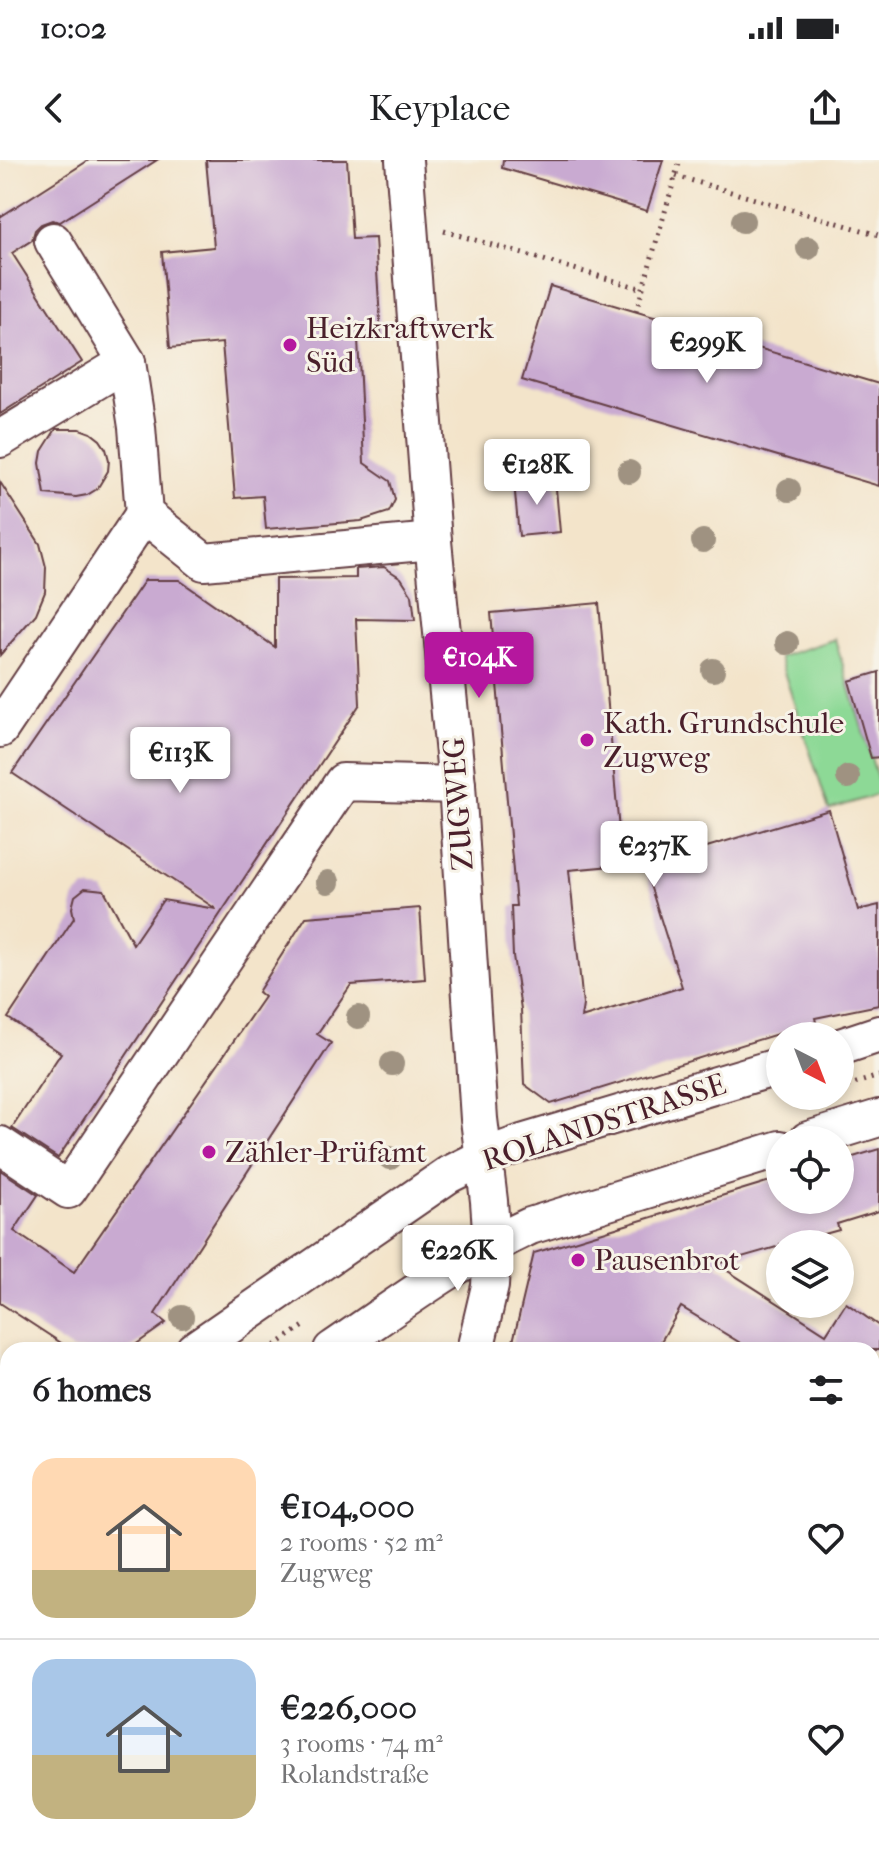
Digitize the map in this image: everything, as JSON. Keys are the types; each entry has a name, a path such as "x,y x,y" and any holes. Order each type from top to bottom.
{"street":[{"name":"ZUGWEG","path":"404,160 433,541 457,785 479,1119 492,1244 490,1286 477,1342"},
{"path":"3,718 144,514 137,427 127,362 53,241"},
{"path":"0,439 127,362"},
{"path":"144,514 204,562 433,541"},
{"path":"0,1145 68,1190 343,782 457,785"},
{"path":"854,1042 879,1034"},
{"name":"ROLANDSTRASSE","path":"206,1342 448,1175 484,1157 766,1070"},
{"path":"853,1126 879,1118"},
{"path":"344,1342 452,1268 530,1226 766,1153"}],"path":[{"path":"636,312 680,160"},
{"path":"676,176 879,235"},
{"path":"461,236 643,289"}],"green space":[{"path":"835,639 879,784 879,794 829,810 779,657"}],"building":[{"path":"89,160 157,160 60,222 52,220 41,224 32,240 12,253 82,362 0,414 0,217"},
{"name":"Heizkraftwerk Süd","path":"206,160 347,160 352,239 375,238 381,337 358,339 364,463 390,481 395,500 389,512 361,521 266,529 263,496 235,498 222,343 170,348 162,252 214,247"},
{"path":"503,160 663,160 647,211 502,168"},
{"path":"550,286 879,384 879,486 522,380"},
{"path":"56,429 80,429 91,433 106,449 108,471 97,489 87,495 45,494 40,463 42,451"},
{"path":"555,478 560,532 519,536 514,482"},
{"path":"0,482 40,544 46,567 45,592 36,614 0,655"},
{"path":"384,567 401,578 412,595 415,620 356,619 360,704 58,1158 12,1128 61,1053 8,1018 74,918 72,908 75,896 85,888 104,890 133,944 163,900 216,909 12,773 145,580 179,580 275,647 275,579 356,578 356,569"},
{"path":"599,603 622,865 569,870 583,1005 581,1018 682,987 644,866 829,810 858,910 879,905 879,1005 815,1018 816,1022 766,1022 766,1037 551,1104 524,1084 521,1009 513,956 511,906 516,906 491,613"},
{"path":"879,672 879,757 871,758 849,681"},
{"path":"420,908 425,979 351,985 317,1034 331,1043 155,1314 166,1323 139,1342 60,1342 0,1303 0,1170 38,1195 14,1231 74,1272 264,997 258,992 306,917"},
{"path":"879,1149 879,1211 837,1224 839,1230 766,1230 766,1250 717,1264 766,1295 766,1318 801,1318 826,1334 836,1318 854,1318 854,1309 879,1326 879,1342 739,1342 681,1307 661,1342 513,1342 534,1253 766,1182 766,1214 854,1214 854,1157"}],"place":[{"name":"Heizkraftwerk Süd","path":"290,345"},
{"name":"Kath. Grundschule Zugweg","path":"587,740"},
{"name":"Zähler-Prüfamt","path":"209,1152"},
{"name":"Pausenbrot","path":"578,1260"}]}
